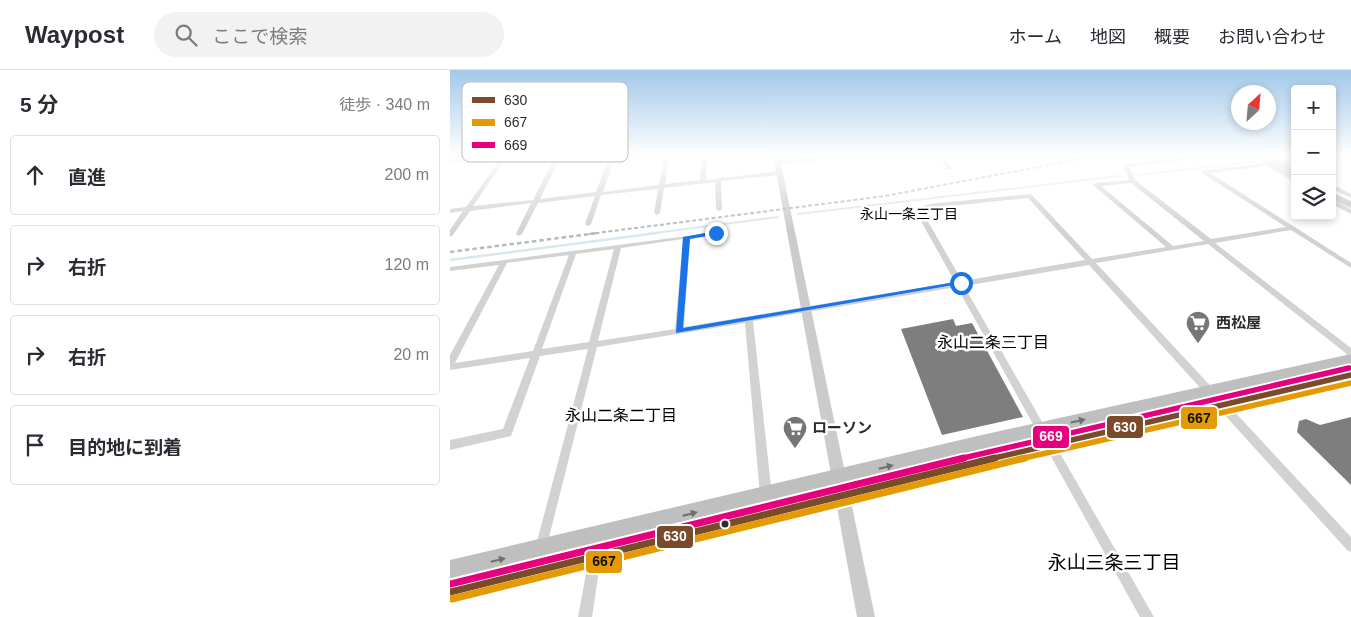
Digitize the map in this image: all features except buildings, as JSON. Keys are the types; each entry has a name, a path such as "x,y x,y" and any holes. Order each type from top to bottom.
{"highway":[{"path":"1216,399 1351,360"},
{"path":"450,592 595,557 841,487 1047,436 1216,399 1351,375"},
{"path":"450,571 766,496 841,487"}],"main road":[{"path":"1336,190 1351,198"},
{"path":"1336,197 1351,205"}],"street":[{"path":"450,235 488,181"},
{"path":"519,234 546,181"},
{"path":"588,224 604,181"},
{"path":"657,213 661,181"},
{"path":"450,212 714,181"},
{"path":"718,181 719,209"},
{"path":"781,181 866,617"},
{"path":"1171,248 1096,185 1132,181 1351,353"},
{"path":"1217,181 1351,266"},
{"path":"862,216 918,210 929,206 1030,196 1351,546"},
{"path":"1336,203 1351,212"},
{"path":"918,210 961,283 1147,617"},
{"path":"450,367 749,320 1292,228"},
{"path":"450,270 716,233"},
{"path":"679,331 686,237"},
{"path":"535,572 618,246"},
{"path":"450,445 507,433 573,253"},
{"path":"450,363 504,262"},
{"path":"749,320 766,496"},
{"path":"585,617 595,557"}],"waterway":[{"path":"798,214 1082,181"},
{"path":"647,234 778,217"},
{"path":"450,260 657,233"}],"railway":[{"path":"589,234 885,196 967,181"},
{"path":"450,252 598,233"}],"transit line":[{"name":"669","path":"450,584 1049,437 1349,368"},
{"name":"630","path":"450,592 1051,444 1351,375"},
{"name":"667","path":"452,599 1053,451 1351,383"}],"place":[{"name":"西松屋","path":"1198,344"},
{"name":"ローソン","path":"795,449"}],"district":[{"name":"永山一条三丁目","path":"909,214"},
{"name":"永山二条三丁目","path":"993,342"},
{"name":"永山二条二丁目","path":"621,415"},
{"name":"永山三条三丁目","path":"1114,562"}],"route":[{"path":"716,233 686,237 679,331 961,283"}]}
